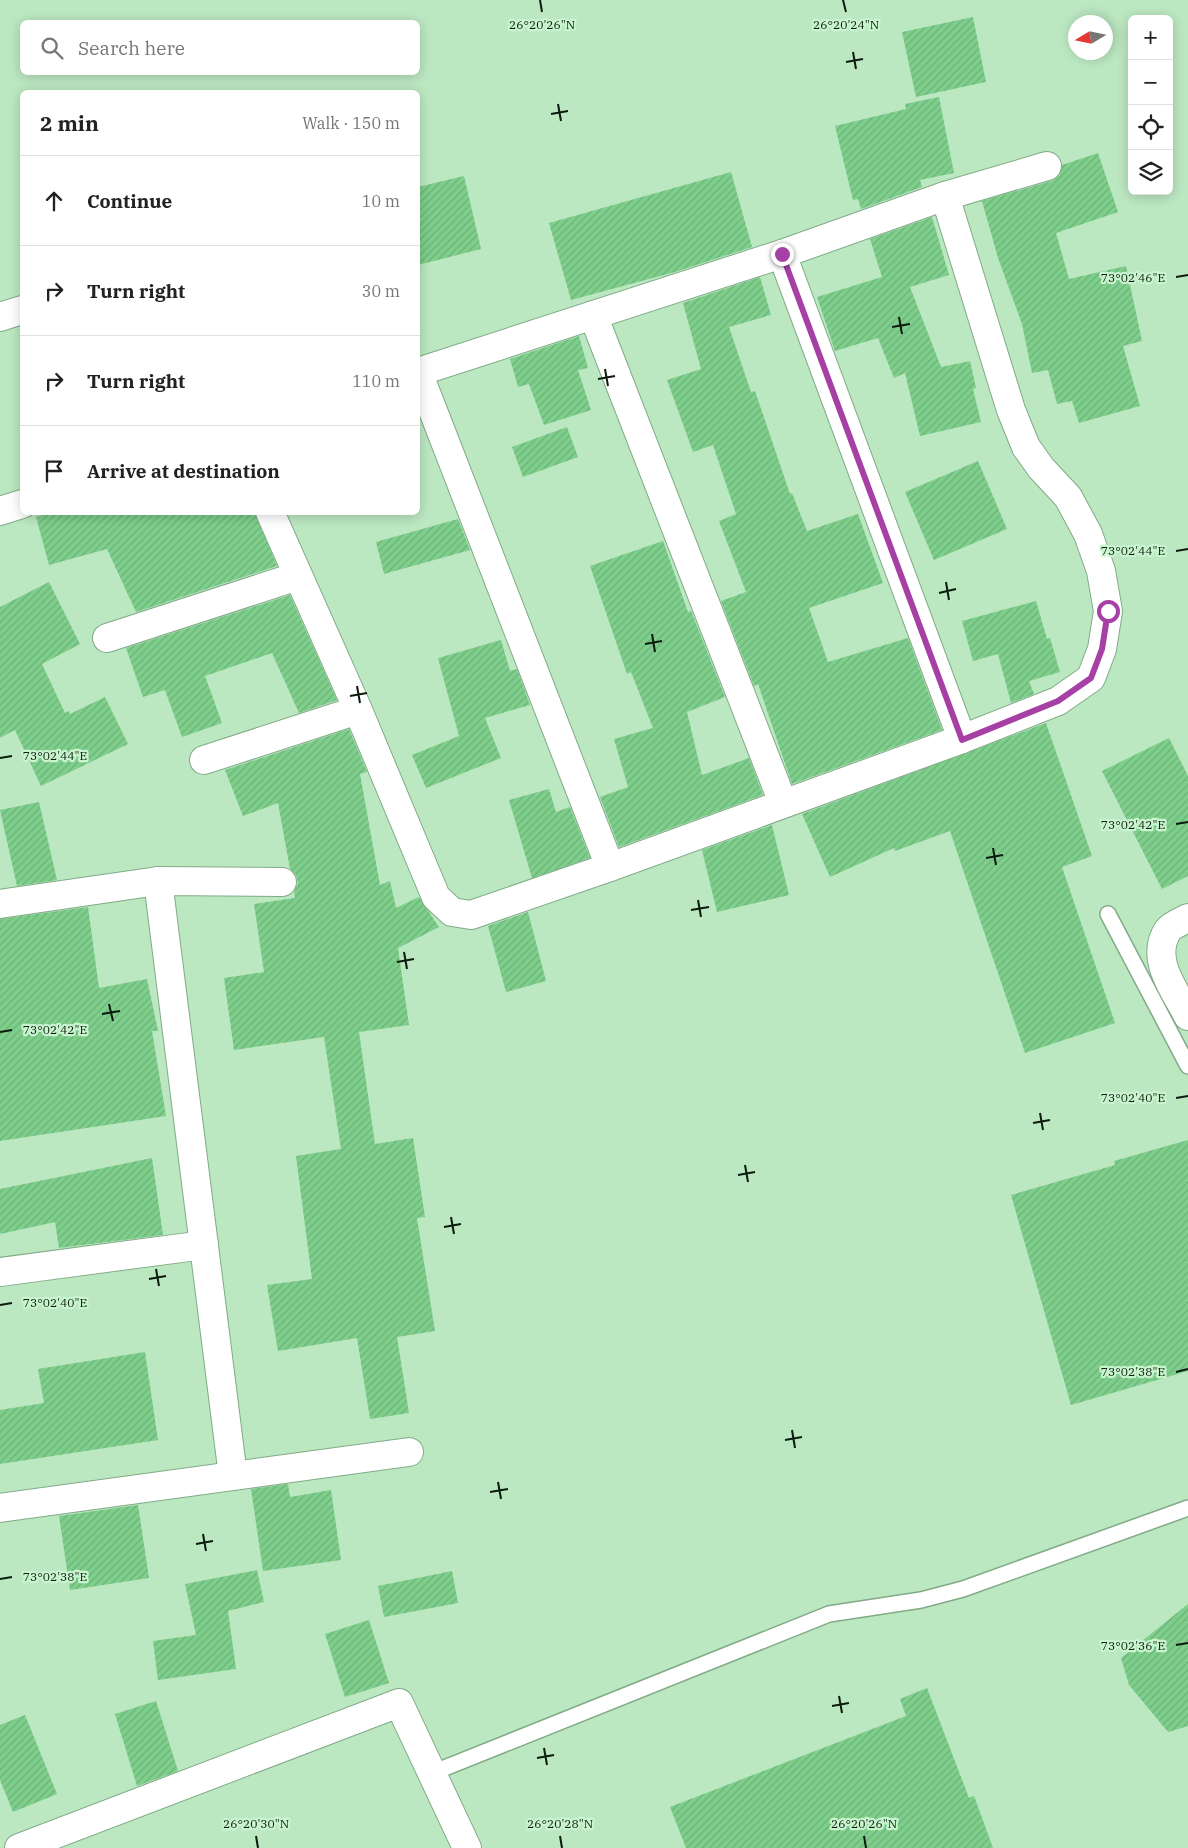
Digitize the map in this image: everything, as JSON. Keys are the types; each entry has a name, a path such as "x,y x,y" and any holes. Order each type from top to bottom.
{"street":[{"path":"420,371 782,254 945,196 1047,166"},
{"path":"271,515 358,710 436,897 452,912 471,915 610,867 962,740 1058,701 1091,678 1102,649 1108,611 1102,570 1088,534 1068,497 1041,468 1026,447 1011,410 945,196"},
{"path":"782,254 962,740"},
{"path":"0,318 20,311"},
{"path":"593,316 784,803"},
{"path":"420,377 610,867"},
{"path":"0,511 20,505"},
{"path":"107,638 298,576"},
{"path":"204,760 358,710"},
{"path":"158,881 233,1476"},
{"path":"0,904 158,881 282,882"},
{"path":"1188,918 1169,929 1163,943 1160,963 1188,1016"},
{"path":"0,1272 204,1245"},
{"path":"0,1508 409,1452"},
{"path":"19,1848 399,1703 467,1848"}],"lane":[{"path":"1108,914 1188,1066"},
{"path":"432,1773 829,1614 921,1600 963,1589 1188,1508"}],"building":[{"path":"973,17 986,82 916,97 902,32"},
{"path":"939,97 954,173 920,180 922,187 861,209 858,199 853,200 835,126 906,109 905,104"},
{"path":"1098,153 1118,212 1056,233 1069,279 1126,266 1142,341 1123,346 1140,406 1079,423 1072,401 1057,404 1048,370 1032,373 1022,324 998,258 982,201 1051,181 1059,176 1062,165"},
{"path":"731,172 752,247 675,272 571,300 549,223"},
{"path":"464,176 481,249 420,264 420,187"},
{"path":"932,217 949,275 910,287 941,367 970,361 976,388 973,389 981,422 920,436 905,373 894,378 878,338 835,351 817,297 882,277 870,239"},
{"path":"760,277 771,315 729,327 751,392 755,391 790,494 792,493 807,531 858,514 883,583 809,608 828,662 908,638 942,730 792,784 758,684 754,686 721,601 746,592 719,521 736,514 713,445 693,452 667,380 701,369 683,303"},
{"path":"579,336 588,368 578,370 591,410 544,425 529,384 518,387 510,359"},
{"path":"567,427 578,457 523,477 512,447"},
{"path":"978,461 1007,529 934,560 905,492"},
{"path":"42,515 256,515 277,566 136,612 107,549 49,565 36,517"},
{"path":"458,519 470,550 384,574 376,542"},
{"path":"663,541 688,612 691,611 725,697 687,712 702,775 749,758 763,795 619,847 600,797 628,787 614,739 653,728 631,672 627,674 590,566"},
{"path":"49,582 80,644 42,664 65,713 69,711 70,714 105,697 128,744 41,786 15,730 0,738 0,607"},
{"path":"290,595 337,700 299,713 272,653 205,676 222,723 182,737 165,690 143,697 126,648"},
{"path":"1036,601 1047,639 1050,638 1060,672 1029,681 1034,694 1011,703 998,654 973,661 962,621"},
{"path":"501,640 510,671 517,669 530,705 485,718 501,758 426,788 412,755 459,736 438,658"},
{"path":"1046,723 1092,856 1062,867 1115,1023 1025,1053 950,831 895,851 894,848 830,877 802,814"},
{"path":"349,729 367,772 360,774 380,885 390,881 396,908 419,897 439,927 398,948 409,1025 359,1032 375,1144 413,1138 425,1217 417,1218 435,1331 397,1337 409,1413 370,1419 357,1338 278,1351 267,1285 312,1279 296,1156 341,1149 324,1037 234,1050 224,978 264,972 254,904 295,898 294,892 298,883 296,875 290,869 278,803 243,816 225,770"},
{"path":"1169,738 1188,776 1188,876 1162,889 1102,771"},
{"path":"549,789 556,812 570,807 590,858 532,878 509,800"},
{"path":"39,802 57,880 17,886 0,810"},
{"path":"772,825 789,895 717,912 702,850"},
{"path":"88,907 99,988 147,979 158,1031 152,1031 166,1116 0,1141 0,919"},
{"path":"528,912 546,981 506,992 488,926"},
{"path":"1188,1140 1188,1371 1071,1405 1011,1195 1115,1165 1114,1161"},
{"path":"152,1158 163,1235 59,1248 55,1222 0,1234 0,1189"},
{"path":"145,1352 158,1440 0,1464 0,1410 44,1403 38,1369"},
{"path":"288,1484 290,1497 331,1490 341,1560 263,1571 251,1489"},
{"path":"138,1505 149,1578 70,1590 59,1516"},
{"path":"257,1570 264,1602 228,1611 236,1669 158,1680 153,1641 196,1635 185,1584"},
{"path":"452,1571 458,1603 384,1617 378,1586"},
{"path":"1188,1604 1188,1726 1168,1732 1129,1685 1121,1658"},
{"path":"369,1620 389,1683 345,1697 325,1634"},
{"path":"927,1688 969,1798 974,1796 993,1848 686,1848 670,1807 906,1716 900,1699"},
{"path":"156,1701 178,1771 137,1786 115,1714"},
{"path":"25,1715 57,1794 13,1812 0,1780 0,1725"}],"route":[{"path":"782,254 962,740 1058,701 1091,678 1102,649 1108,611"}]}
